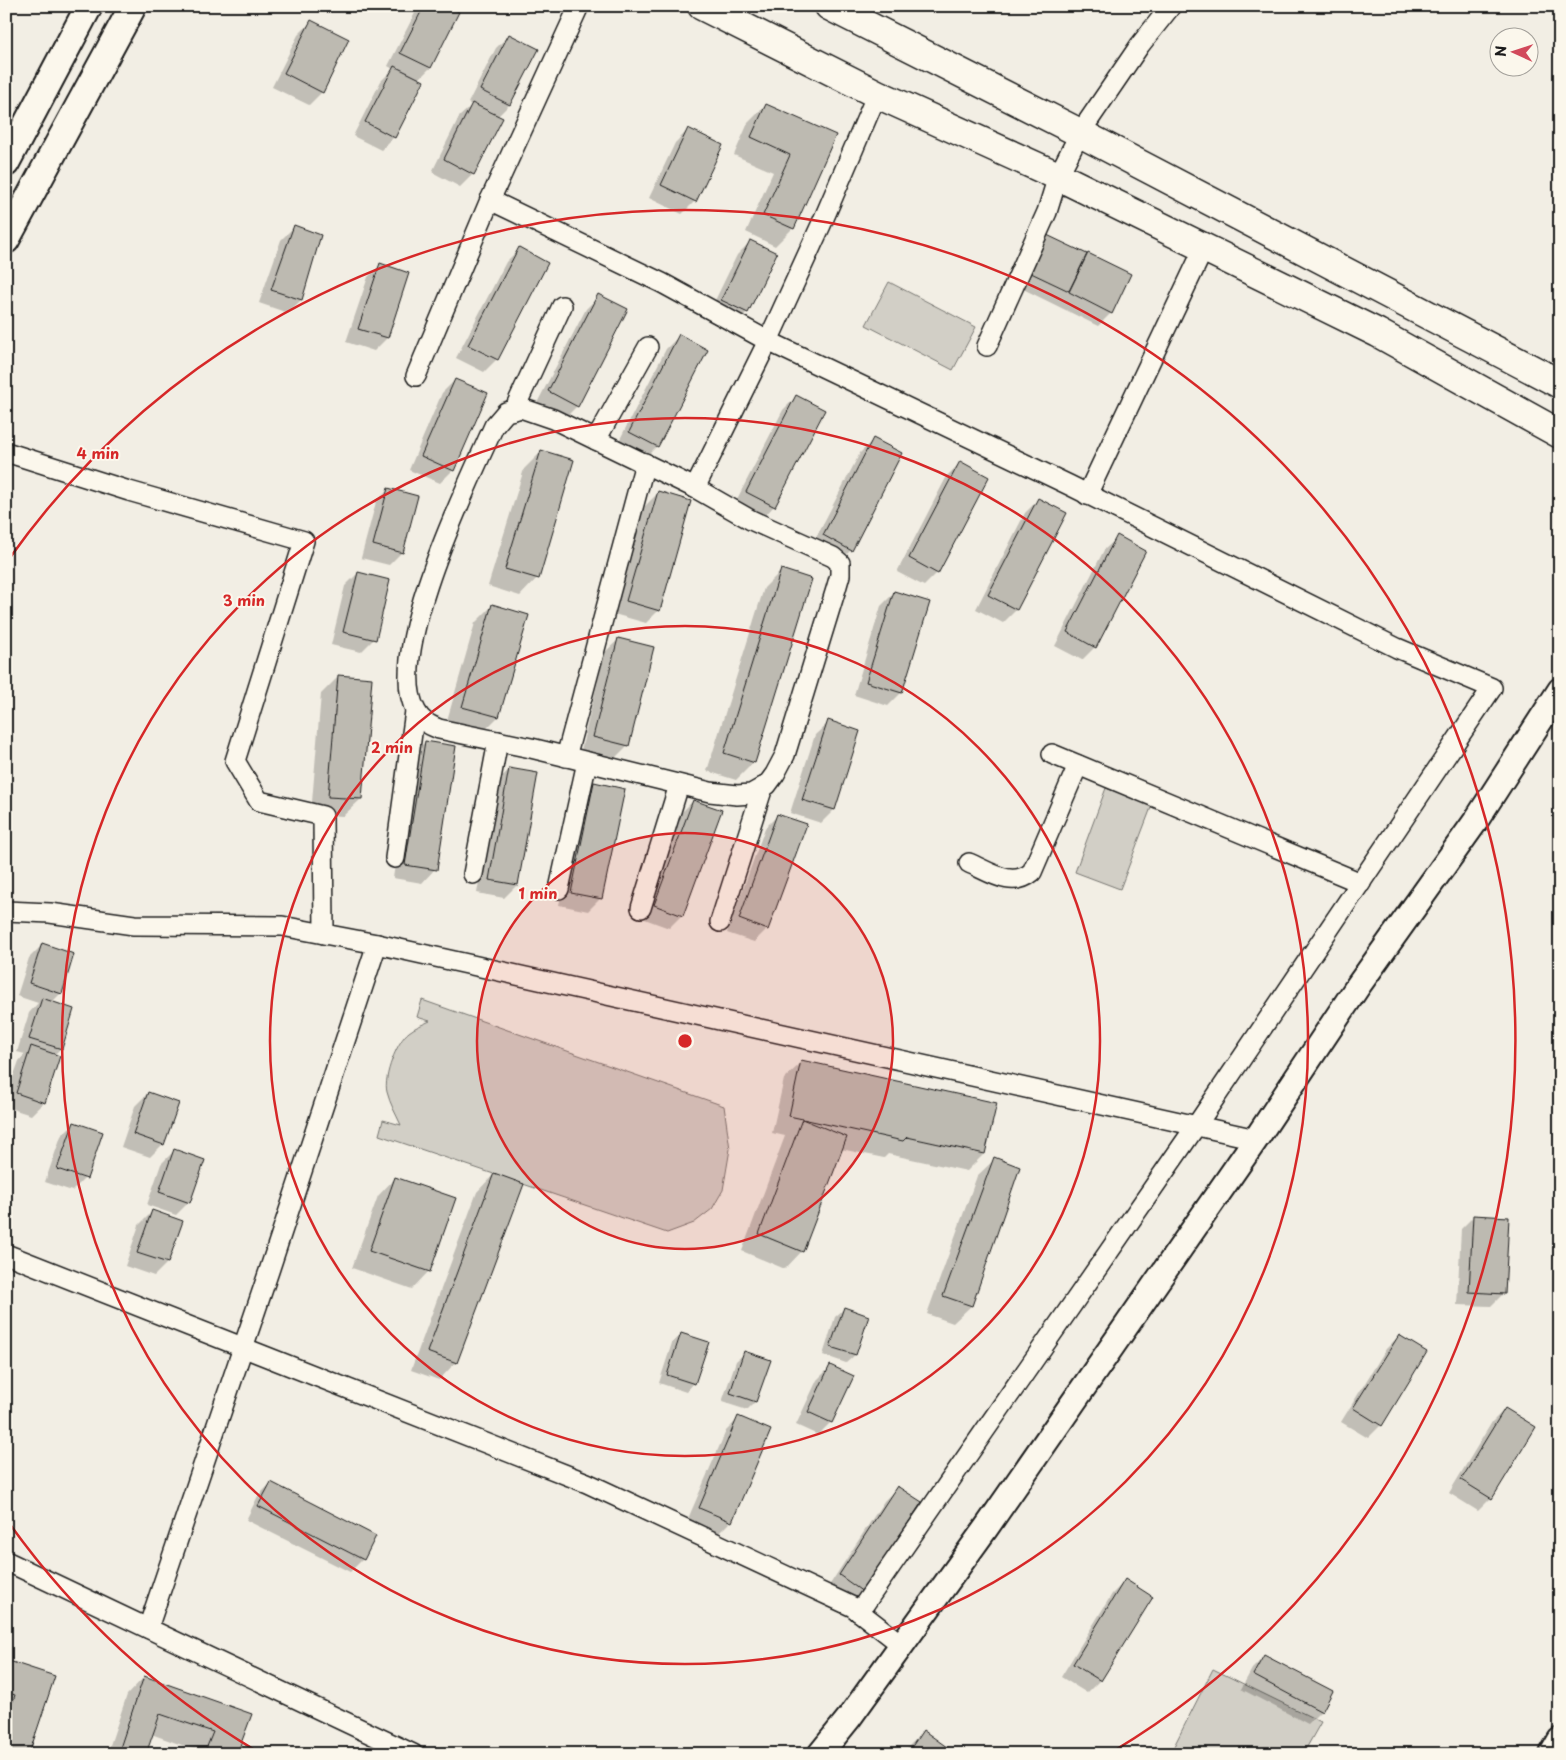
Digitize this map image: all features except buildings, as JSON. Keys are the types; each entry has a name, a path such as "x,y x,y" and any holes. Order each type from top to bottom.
{"main road":[{"path":"6,163 89,6"},
{"path":"6,240 133,6"},
{"path":"702,6 877,94 1058,176 1378,333 1560,434"},
{"path":"828,6 1080,133 1560,384"}],"street":[{"path":"416,376 490,200 579,6"},
{"path":"987,346 1047,212 1058,176 1080,133 1140,44 1170,6"},
{"path":"695,488 768,341 821,225 877,94"},
{"path":"490,200 662,282 768,341 1088,495 1397,648 1492,688 1196,1126 859,1612"},
{"path":"1088,495 1204,248"},
{"path":"514,410 562,306"},
{"path":"596,440 648,346"},
{"path":"395,858 415,711 408,684 409,660 416,625 445,534 494,426 506,412 521,408 553,419 695,488 750,520 833,557 840,563 838,582 785,755 767,785 752,794 737,795 710,792 498,741 439,729 425,723 415,711"},
{"path":"6,452 129,491 304,541 235,761 259,801 323,816 324,934"},
{"path":"566,757 645,464"},
{"path":"820,1754 849,1718 992,1520 1256,1139 1358,986 1475,822 1560,690"},
{"path":"473,874 498,741"},
{"path":"1052,754 1361,882"},
{"path":"559,889 588,762"},
{"path":"969,864 1003,878 1016,881 1025,878 1032,872 1078,765"},
{"path":"641,908 679,784"},
{"path":"720,922 763,787"},
{"path":"6,911 50,913 134,925 282,926 377,944 1256,1139"},
{"path":"148,1628 244,1346 377,944"},
{"path":"6,1254 587,1482 853,1607 902,1645"},
{"path":"6,1561 413,1754"},
{"path":"1552,1754 1560,1740"}],"shaded area":[{"path":"889,282 976,327 953,370 866,325"},
{"path":"1106,788 1152,805 1120,889 1075,872"},
{"path":"422,1000 724,1106 730,1149 723,1190 712,1209 694,1223 667,1233 379,1135 383,1120 401,1125 388,1096 387,1078 392,1060 404,1037 409,1032 430,1021 417,1017"},
{"path":"1213,1669 1321,1722 1303,1754 1170,1754"}]}
